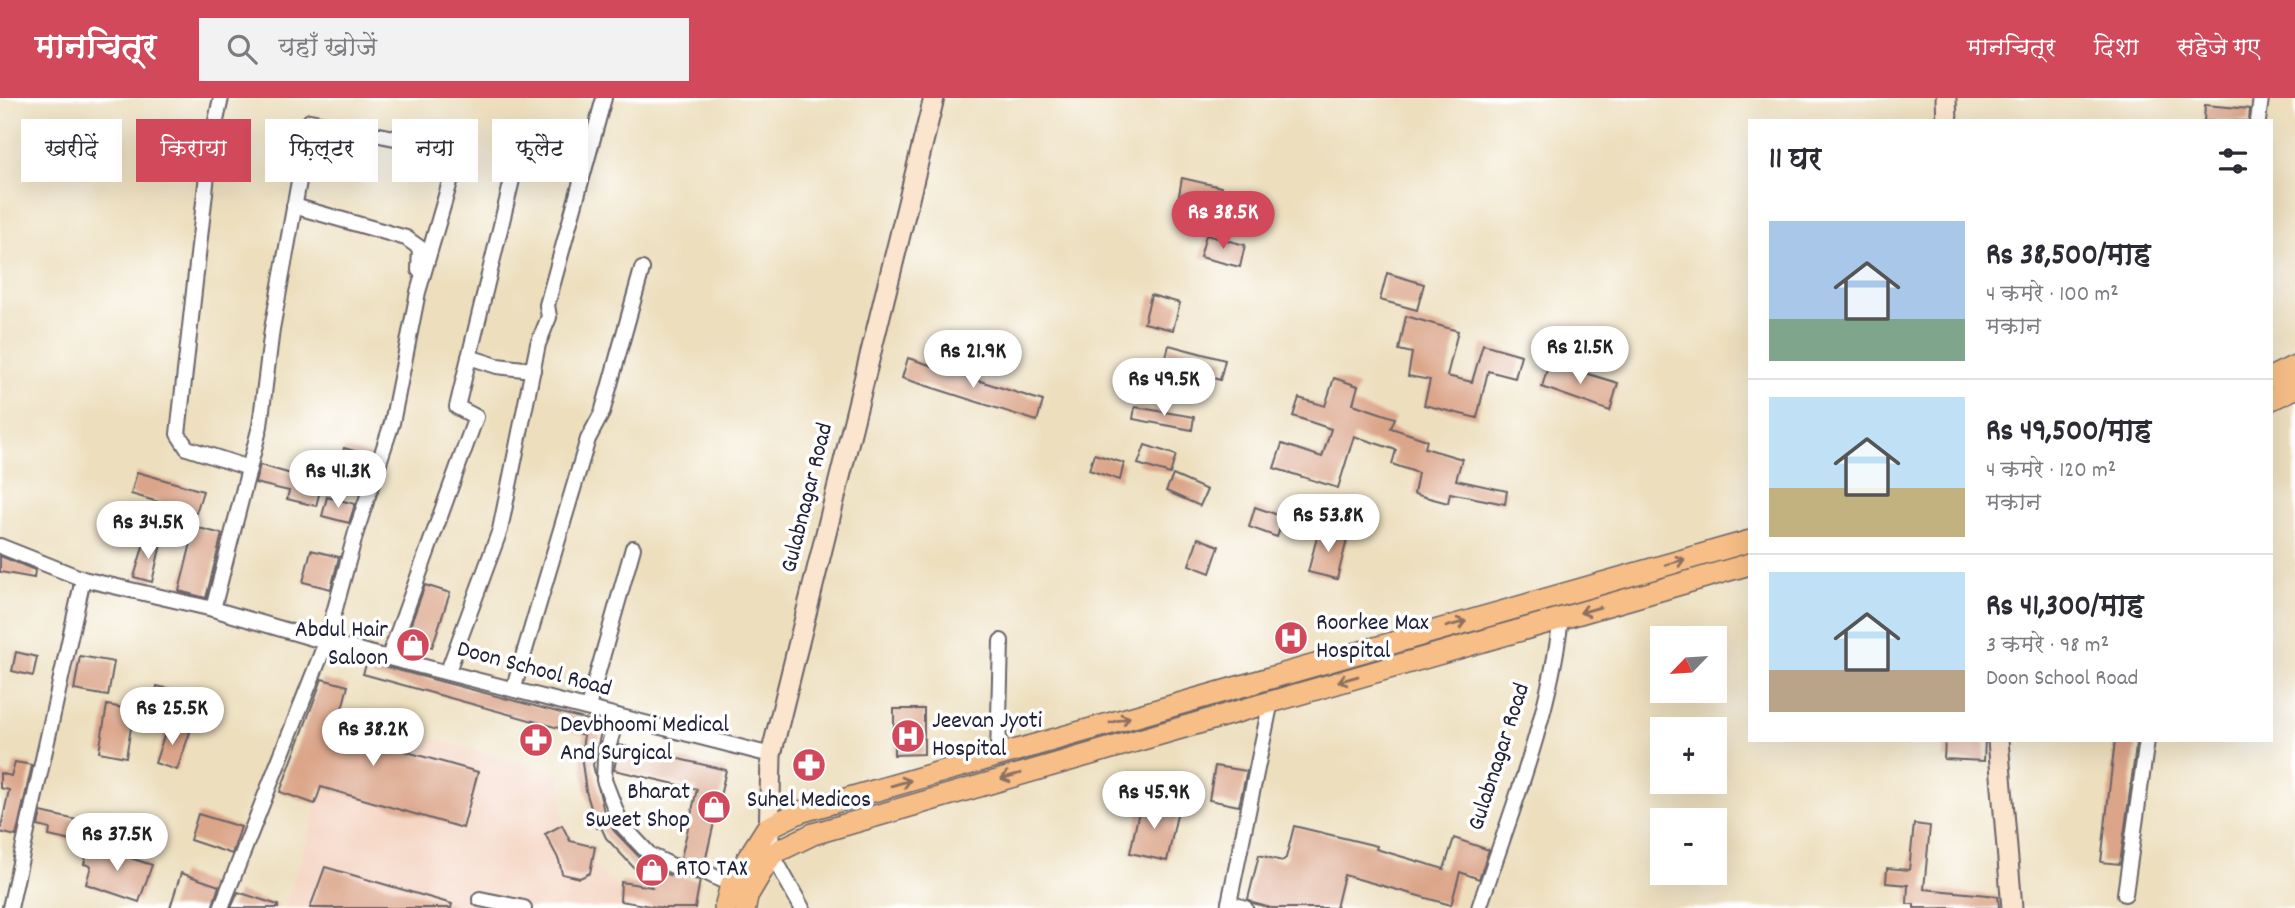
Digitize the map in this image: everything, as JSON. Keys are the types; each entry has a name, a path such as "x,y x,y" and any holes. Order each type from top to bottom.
{"main road":[{"name":"Gulabnagar Road","path":"772,854 767,828 771,755 934,98"},
{"path":"1945,98 1947,119"},
{"path":"2273,377 2295,366"},
{"path":"2273,398 2295,387"},
{"path":"725,908 730,885 767,828 800,812 1748,542"},
{"path":"745,908 747,896 772,854 813,834 1748,565"},
{"path":"1998,742 2012,908"}],"street":[{"path":"221,98 210,148 178,434 187,448 249,468"},
{"path":"448,671 500,530 538,344 549,317 547,305 604,98"},
{"path":"2258,119 2261,98"},
{"path":"213,610 260,426 272,329 310,121 459,151 418,292 395,412 356,532 326,642 221,908"},
{"path":"389,657 476,417 457,407 511,182"},
{"path":"294,206 406,238 420,248 418,292"},
{"path":"513,687 588,439 602,413 642,269"},
{"path":"469,357 497,366 533,370"},
{"name":"Doon School Road","path":"0,546 83,579 213,610 326,642 513,687 771,755"},
{"path":"587,707 633,548"},
{"path":"10,908 83,579"},
{"name":"Gulabnagar Road","path":"1479,908 1544,713 1554,671 1561,618"},
{"path":"998,755 1002,641"},
{"path":"1245,908 1229,906 1271,701"},
{"path":"617,716 606,759 604,780 621,824 650,855 673,866 703,871 730,885"},
{"path":"2125,894 2147,742"},
{"path":"772,854 802,908"},
{"path":"480,899 524,908"}],"shaded area":[{"path":"345,715 561,774 563,821 591,863 627,896 651,908 285,908"}],"building":[{"path":"2205,105 2250,109 2249,119 2204,119"},
{"path":"1182,178 1221,187 1216,209 1178,201"},
{"path":"1206,235 1245,245 1240,267 1200,257"},
{"path":"1387,273 1424,284 1417,310 1380,300"},
{"path":"1151,295 1180,303 1173,330 1144,323"},
{"path":"1406,316 1458,331 1447,376 1472,382 1483,344 1521,355 1515,378 1488,371 1477,418 1424,405 1430,380 1408,376 1412,353 1399,350"},
{"path":"1169,345 1225,360 1220,380 1200,374 1197,392 1166,386 1170,366 1164,365"},
{"path":"908,358 1043,401 1037,421 902,378"},
{"path":"1549,362 1618,383 1610,411 1542,387"},
{"path":"1334,378 1358,386 1353,404 1395,418 1391,428 1427,440 1425,448 1462,459 1456,480 1507,491 1505,504 1450,493 1448,503 1414,494 1418,473 1392,464 1396,450 1354,436 1338,488 1274,468 1282,444 1322,457 1331,429 1293,416 1299,398 1325,406"},
{"path":"1135,407 1194,417 1192,430 1133,419"},
{"path":"1145,445 1176,455 1170,474 1138,464"},
{"path":"344,448 371,456 366,470 340,463"},
{"path":"1094,454 1124,463 1120,480 1089,470"},
{"path":"260,465 322,483 316,506 287,499 289,491 255,483"},
{"path":"137,472 203,491 196,513 131,494"},
{"path":"1173,475 1207,490 1200,506 1166,491"},
{"path":"327,497 355,504 349,523 322,516"},
{"path":"1255,507 1284,517 1277,537 1249,527"},
{"path":"195,527 222,534 206,598 179,591"},
{"path":"1319,529 1348,536 1337,579 1308,572"},
{"path":"1198,538 1219,546 1210,573 1189,565"},
{"path":"145,540 161,544 152,582 134,577"},
{"path":"311,550 339,557 331,589 303,582"},
{"path":"0,556 35,570 34,578 0,572"},
{"path":"425,585 450,593 432,647 406,638"},
{"path":"1285,627 1299,629 1296,649 1283,648"},
{"path":"16,652 37,657 33,676 12,671"},
{"path":"80,656 114,662 108,696 74,690"},
{"path":"367,662 603,724 593,765 605,816 614,831 645,863 669,875 700,880 695,908 663,908 620,901 621,882 652,887 606,838 601,827 597,828 586,791 581,756 584,735 363,674"},
{"path":"322,679 348,686 336,732 478,772 463,828 321,787 315,804 280,792"},
{"path":"157,686 179,692 175,710 153,704"},
{"path":"107,705 134,710 126,757 99,752"},
{"path":"894,709 924,709 924,754 894,755"},
{"path":"168,724 190,732 177,770 155,763"},
{"path":"1945,742 1985,742 1984,761 1944,759"},
{"path":"2115,742 2137,742 2120,864 2101,862"},
{"path":"619,745 726,770 705,862 681,858 697,789 614,770"},
{"path":"15,762 32,765 16,836 0,832 9,790 0,788 0,773 11,776"},
{"path":"1215,766 1247,771 1239,806 1209,800"},
{"path":"1141,802 1178,810 1167,861 1130,853"},
{"path":"41,812 94,824 89,845 49,836 50,829 38,826"},
{"path":"198,814 241,827 232,854 190,840"},
{"path":"1914,824 1930,826 1924,889 1998,896 1999,908 1914,908 1914,904 1907,904 1908,885 1886,883 1887,868 1909,870"},
{"path":"562,825 570,841 595,847 590,873 580,878 562,874 559,860 545,834"},
{"path":"1294,826 1377,846 1376,849 1444,869 1454,838 1489,850 1479,879 1460,872 1451,905 1344,875 1336,908 1271,908 1253,903 1248,899 1259,855 1282,861 1286,858"},
{"path":"90,845 152,865 139,902 86,884 91,866 84,864"},
{"path":"325,867 452,904 451,908 310,908"},
{"path":"181,873 219,886 212,908 170,908"},
{"path":"238,892 278,905 278,908 231,908"}],"place":[{"name":"Roorkee Max Hospital","path":"1291,638"},
{"name":"Abdul Hair Saloon","path":"413,645"},
{"name":"Jeevan Jyoti Hospital","path":"908,736"},
{"name":"Devbhoomi Medical And Surgical","path":"536,740"},
{"name":"Suhel Medicos","path":"809,765"},
{"name":"Bharat Sweet Shop","path":"714,807"},
{"name":"RTO TAX","path":"652,870"}]}
